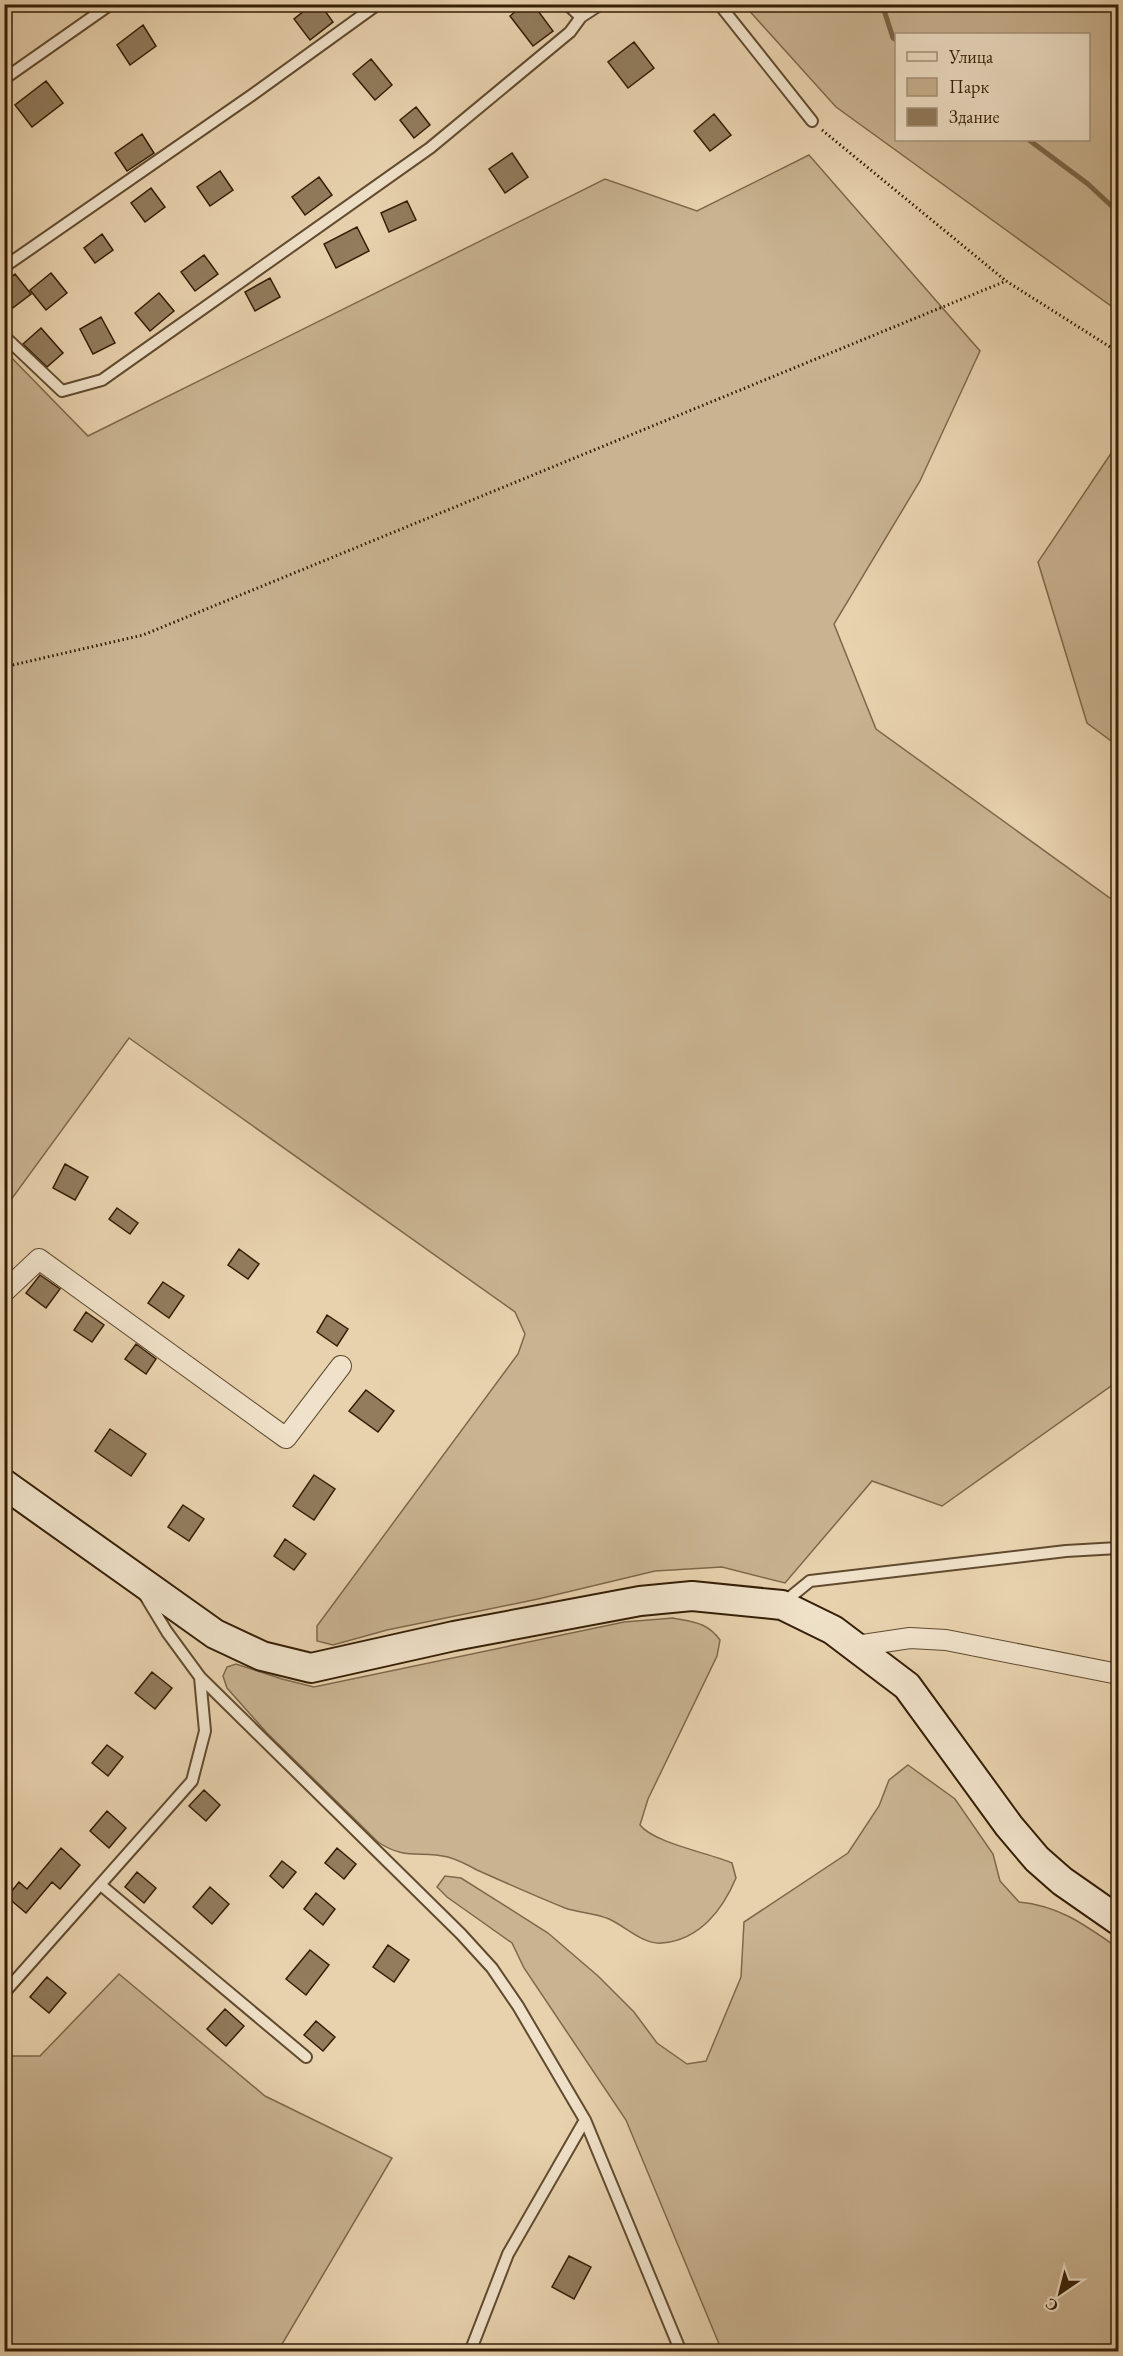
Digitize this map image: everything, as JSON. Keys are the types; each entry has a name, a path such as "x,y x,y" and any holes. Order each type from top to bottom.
{"main road":[{"path":"4,1484 215,1634 262,1656 310,1668 442,1638 640,1601 692,1596 782,1605 819,1621 856,1646 907,1686 1009,1826 1037,1859 1070,1887 1119,1920"}],"street":[{"path":"4,1292 39,1259 286,1438 341,1366"},
{"path":"856,1646 910,1638 946,1640 1119,1674"}],"lane":[{"path":"4,79 111,4"},
{"path":"4,267 252,95 378,4"},
{"path":"567,4 580,17"},
{"path":"4,336 62,391 102,380 430,148 570,32 580,17 601,4"},
{"path":"719,4 812,121"},
{"path":"782,1605 810,1581 1066,1551 1119,1548"},
{"path":"132,1576 167,1632 200,1677 461,1934 492,1968 518,2006 585,2120 681,2352"},
{"path":"4,1993 102,1886 192,1781 205,1731 200,1677"},
{"path":"102,1886 306,2057"},
{"path":"470,2352 508,2254 585,2120"}],"path":[{"path":"812,121 1006,282 1119,352"},
{"path":"4,667 143,635 1006,282"}],"green space":[{"path":"744,5 1118,5 1118,311 836,107"},
{"path":"809,155 980,351 920,481 834,624 876,729 1118,904 1118,1381 942,1506 872,1481 785,1583 722,1567 655,1571 538,1599 387,1630 333,1645 317,1641 317,1626 518,1354 525,1334 515,1312 129,1038 5,1208 5,351 88,436 605,179 697,211"},
{"path":"1118,443 1118,746 1087,723 1038,562"},
{"path":"673,1618 705,1626 720,1640 717,1656 648,1799 640,1825 669,1842 732,1863 736,1878 717,1911 699,1929 676,1941 662,1943 641,1938 604,1917 565,1908 452,1858 405,1853 378,1842 267,1733 227,1688 223,1676 227,1667 236,1664 314,1687 624,1622"},
{"path":"908,1765 955,1799 993,1854 1000,1881 1019,1902 1060,1912 1083,1924 1118,1948 1118,2351 722,2351 626,2120 524,1968 512,1943 447,1897 437,1887 445,1876 461,1878 548,1933 598,1976 634,2012 657,2043 687,2064 706,2061 741,1977 744,1922 848,1853 879,1806 889,1780"},
{"path":"119,1974 265,2096 392,2158 278,2351 5,2351 5,2056 40,2056"}],"building":[{"path":"313,4 320,4 333,22 310,40 294,19"},
{"path":"524,4 533,4 553,31 533,46 510,16"},
{"path":"143,25 156,46 130,65 117,45"},
{"path":"634,42 654,68 628,88 608,62"},
{"path":"371,59 392,85 375,100 353,74"},
{"path":"46,81 63,103 32,127 15,105"},
{"path":"416,107 430,125 414,138 400,120"},
{"path":"714,114 731,135 710,151 694,131"},
{"path":"142,134 154,153 127,171 115,153"},
{"path":"512,153 528,177 505,193 489,169"},
{"path":"220,171 233,190 210,206 197,187"},
{"path":"319,177 332,195 305,215 292,197"},
{"path":"151,188 165,207 145,222 131,203"},
{"path":"407,201 416,220 389,232 381,213"},
{"path":"357,227 369,251 336,268 324,244"},
{"path":"102,234 113,250 95,263 84,248"},
{"path":"204,255 218,274 195,291 181,272"},
{"path":"51,273 67,293 46,310 30,290"},
{"path":"15,274 31,294 10,310 4,303 4,283"},
{"path":"270,278 280,297 255,311 245,292"},
{"path":"159,293 174,311 150,331 135,313"},
{"path":"101,317 115,343 93,354 80,329"},
{"path":"41,328 63,353 47,367 23,344"},
{"path":"65,1164 88,1177 75,1200 53,1188"},
{"path":"117,1208 138,1223 130,1234 109,1219"},
{"path":"239,1249 259,1264 248,1279 228,1265"},
{"path":"40,1275 60,1289 46,1308 26,1293"},
{"path":"163,1282 184,1296 169,1318 148,1303"},
{"path":"86,1312 104,1325 92,1342 74,1330"},
{"path":"327,1315 348,1329 337,1346 317,1332"},
{"path":"136,1344 156,1359 146,1374 125,1359"},
{"path":"366,1390 394,1411 378,1432 349,1411"},
{"path":"110,1429 146,1454 131,1476 95,1451"},
{"path":"314,1475 335,1489 314,1520 293,1506"},
{"path":"183,1505 204,1519 189,1541 168,1527"},
{"path":"285,1539 306,1554 294,1570 274,1556"},
{"path":"152,1672 172,1688 155,1709 135,1693"},
{"path":"107,1745 123,1757 108,1776 92,1763"},
{"path":"204,1790 220,1805 206,1821 189,1806"},
{"path":"107,1811 126,1828 109,1848 90,1831"},
{"path":"61,1848 80,1865 60,1889 52,1882 26,1913 7,1897 19,1882 27,1889"},
{"path":"337,1848 356,1864 344,1879 325,1863"},
{"path":"282,1861 296,1872 283,1888 270,1876"},
{"path":"137,1872 156,1888 144,1903 125,1887"},
{"path":"210,1887 229,1904 212,1924 193,1907"},
{"path":"316,1893 335,1909 323,1925 304,1909"},
{"path":"388,1945 409,1960 394,1982 373,1967"},
{"path":"310,1950 329,1965 306,1995 286,1979"},
{"path":"47,1977 66,1993 49,2013 30,1997"},
{"path":"225,2009 244,2026 226,2046 207,2029"},
{"path":"316,2021 335,2037 323,2051 304,2035"},
{"path":"569,2256 591,2267 574,2299 552,2287"}],"waterway":[{"path":"882,4 895,39"},
{"path":"1030,141 1088,184 1118,212"}]}
